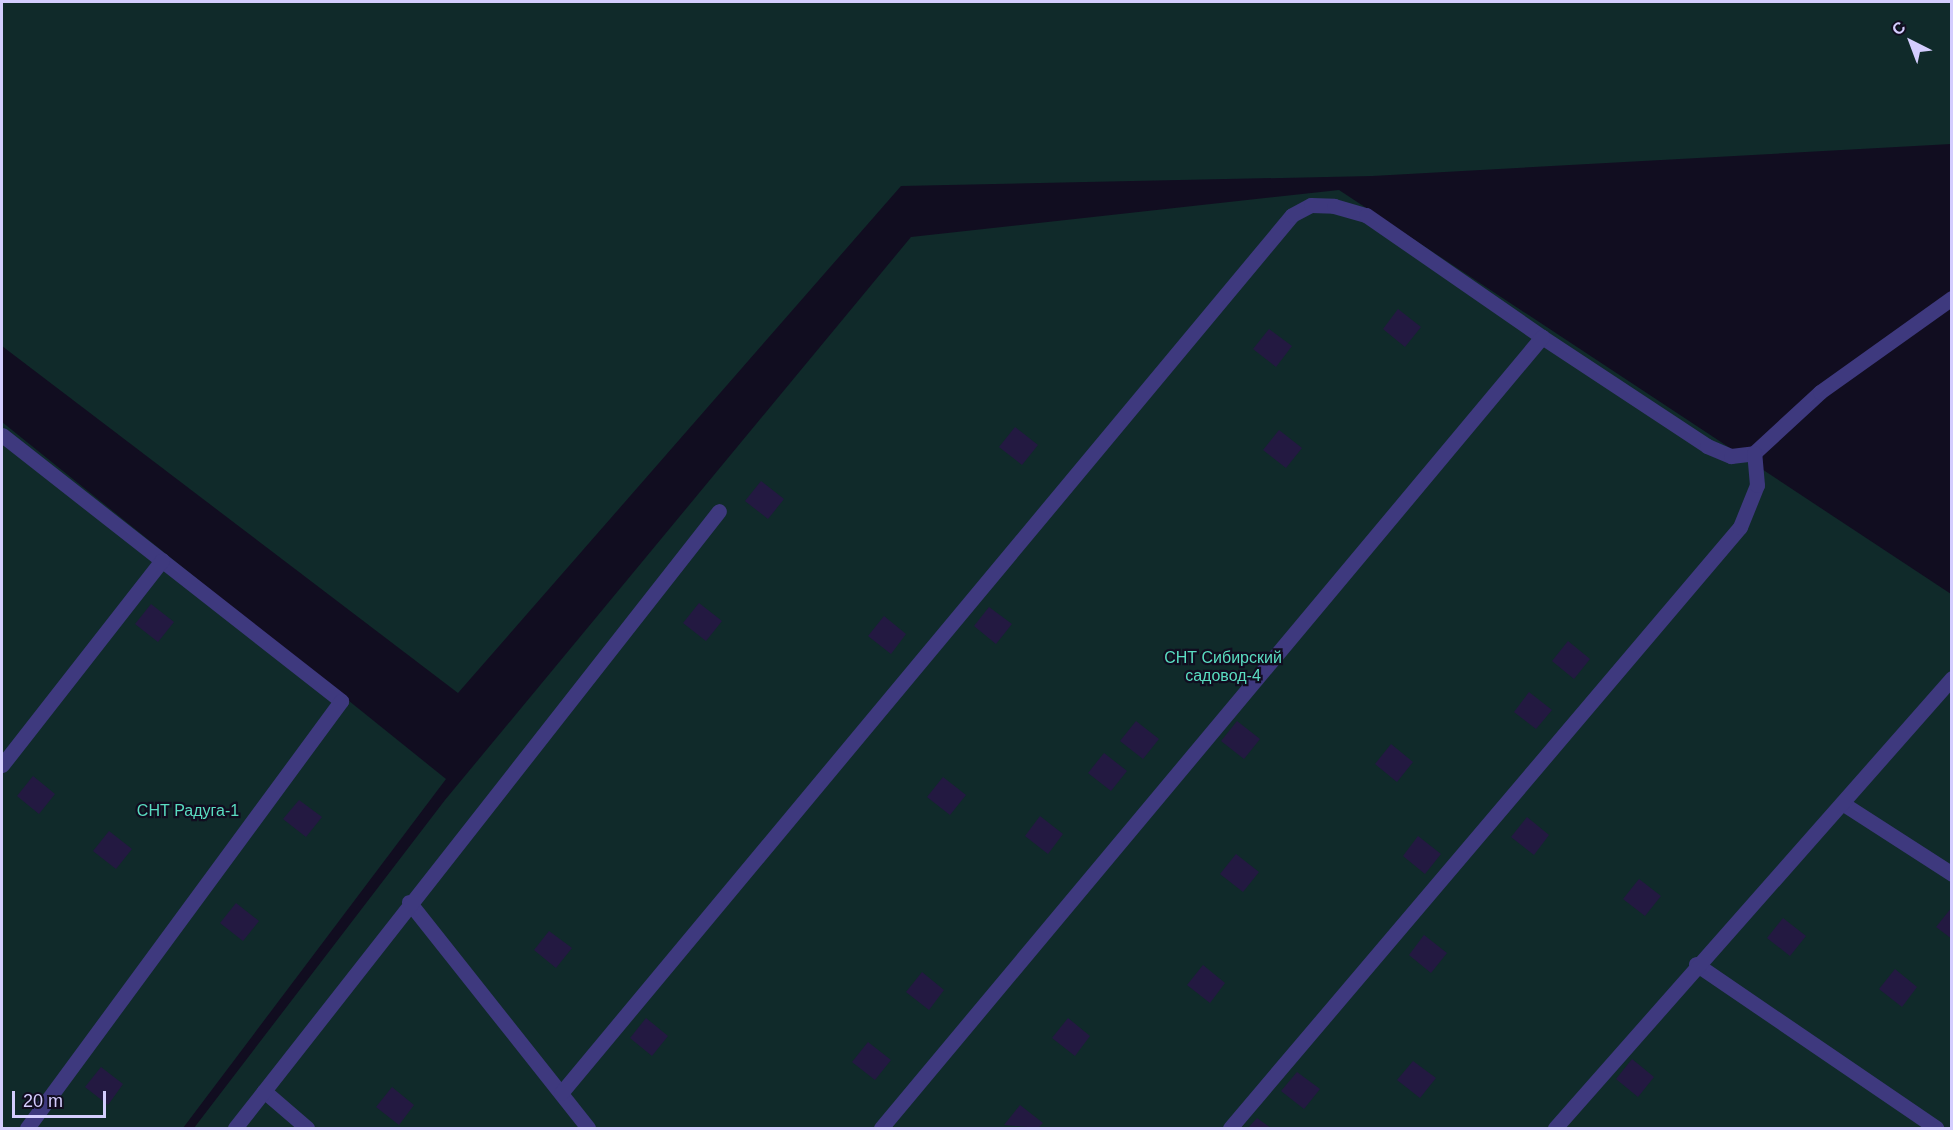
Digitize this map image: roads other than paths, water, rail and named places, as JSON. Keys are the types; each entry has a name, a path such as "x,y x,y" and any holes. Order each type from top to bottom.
{"lane":[{"path":"561,1093 1292,215 1311,206 1334,206 1366,215 1542,337 1707,446 1731,456 1754,453 1820,392 1952,298"},
{"path":"881,1128 1542,337"},
{"path":"2,435 341,701 27,1128"},
{"path":"1230,1128 1740,527 1757,485 1754,453"},
{"path":"235,1128 409,902 719,511"},
{"path":"2,765 162,560"},
{"path":"1555,1128 1696,964 1952,678"},
{"path":"1842,803 1952,874"},
{"path":"409,902 588,1128"},
{"path":"1696,964 1936,1128"},
{"path":"264,1091 307,1128"}],"park label":[{"name":"СНТ Сибирский садовод-4","path":"1223,667"},
{"name":"СНТ Радуга-1","path":"188,811"}]}
